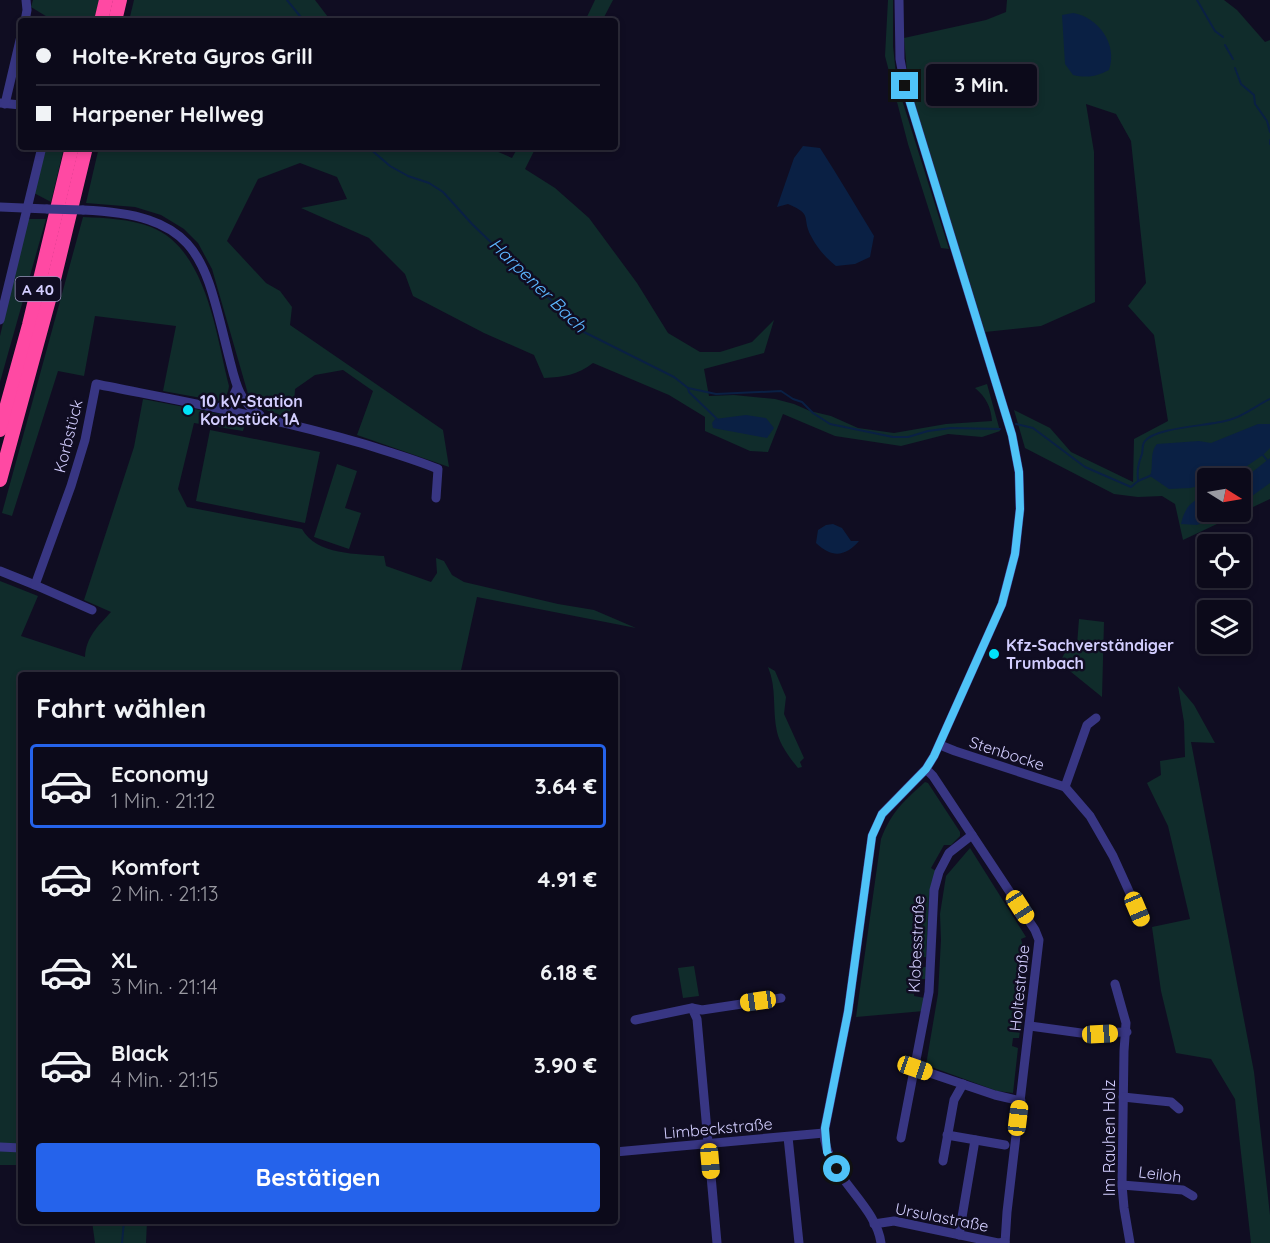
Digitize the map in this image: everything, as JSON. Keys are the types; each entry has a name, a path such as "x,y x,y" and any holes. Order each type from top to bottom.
{"highway":[{"path":"102,18 106,0"},
{"path":"116,18 120,0"},
{"name":"A 40","path":"0,430 29,325 71,150"},
{"name":"A 40","path":"0,480 46,310 85,150"}],"street":[{"path":"26,0 26,18"},
{"path":"881,1243 874,1224 830,1158 824,1133 848,1012 872,836 882,814 926,769 940,745 1006,590 1015,554 1020,509 1019,472 1012,435 905,86 900,59 899,0"},
{"path":"18,47 3,103 18,105"},
{"path":"0,320 41,150"},
{"path":"0,207 134,214 157,222 178,234 197,256 208,278 237,388 246,405 261,417"},
{"name":"Korbstück","path":"35,585 85,440 96,384 219,408 328,433 421,462 438,469 436,498"},
{"path":"219,408 231,401 237,388"},
{"path":"0,571 92,610"},
{"path":"1096,718 1087,725 1065,787 1090,816 1113,856 1143,922"},
{"name":"Stenbocke","path":"940,745 1065,787"},
{"name":"Holtestraße","path":"926,769 933,776 1040,940 1005,1243"},
{"name":"Klobesstraße","path":"901,1138 929,989 934,890 939,872 950,853 972,835"},
{"name":"Im Rauhen Holz","path":"1115,984 1126,1032 1122,1185 1130,1243"},
{"path":"635,1020 692,1008 702,1010 781,998"},
{"path":"692,1008 697,1019 717,1243"},
{"path":"1030,1026 1081,1033 1126,1032"},
{"path":"915,1068 1021,1101"},
{"path":"943,1161 954,1100 963,1084"},
{"path":"1124,1096 1171,1102 1179,1109"},
{"name":"Limbeckstraße","path":"618,1152 824,1133"},
{"path":"947,1135 1005,1145"},
{"path":"788,1137 799,1243"},
{"path":"959,1235 975,1140"},
{"path":"0,1147 18,1148"},
{"name":"Leiloh","path":"1122,1185 1183,1190 1193,1196"},
{"name":"Ursulastraße","path":"874,1224 894,1221 1005,1243"}],"green space":[{"path":"33,0 99,0 95,18 49,18 31,7"},
{"path":"134,0 315,0 329,18 130,18"},
{"path":"595,0 613,0 604,18 586,18"},
{"path":"888,0 893,0 893,46 897,84 949,249 941,248 908,144 885,56"},
{"path":"1007,0 1224,0 1237,10 1265,42 1270,40 1270,499 1251,508 1251,468 1197,468 1197,522 1221,522 1183,540 1175,504 1162,496 1138,497 1114,494 1025,448 1014,410 1050,428 1071,452 1133,482 1134,439 1168,421 1154,335 1128,306 1146,283 1131,141 1116,114 1086,104 1094,152 1095,302 1041,326 985,332 915,105 907,72 904,38 986,20 1006,12"},
{"path":"43,150 63,150 51,202 34,193"},
{"path":"98,150 494,150 512,158 516,150 534,150 525,169 555,188 589,218 637,283 668,333 700,352 720,352 752,342 774,320 764,353 704,369 709,396 734,395 775,399 831,416 858,428 894,433 946,424 992,421 987,403 975,388 987,384 1000,431 982,437 948,434 901,446 835,436 783,414 768,452 750,451 705,431 705,417 669,395 593,363 570,375 544,378 534,355 484,333 413,296 405,274 369,238 301,208 347,199 337,177 300,163 258,179 227,241 266,283 280,291 292,307 290,325 443,430 449,467 357,435 373,391 343,370 315,375 295,389 294,406 285,417 258,407 248,394 212,269 198,243 184,229 161,215 135,207 86,203"},
{"path":"83,217 109,218 143,224 170,238 185,254 206,296 229,386 228,391 225,397 218,401 163,391 176,326 95,316 84,376 58,371 12,516 2,513"},
{"path":"28,219 46,219 0,382 0,336"},
{"path":"143,399 246,419 243,431 194,423 178,489 187,507 302,529 308,538 317,544 338,552 384,556 386,566 431,582 437,573 436,558 444,561 452,575 464,582 594,610 636,628 477,597 461,672 18,672 18,1165 0,1165 0,581 38,596 21,636 85,657 90,638 111,612 84,600 134,447"},
{"path":"210,430 320,452 305,523 196,501"},
{"path":"337,464 357,471 345,508 361,513 349,549 314,537"},
{"path":"1079,619 1104,622 1102,697 1060,663 1064,654 1077,645"},
{"path":"768,667 775,671 786,697 784,714 804,758 800,762 802,767 798,768 778,737 771,675"},
{"path":"1178,686 1194,705 1215,743 1191,742 1254,1072 1270,1215 1270,1243 1251,1243 1235,1099 1211,1059 1176,1053 1161,991 1152,927 1190,919 1168,826 1147,783 1161,775 1160,761 1185,757 1184,722"},
{"path":"925,782 928,783 960,832 960,836 951,845 944,845 931,868 936,871 929,895 926,957 911,957 912,968 926,967 927,979 914,979 914,996 925,998 924,1011 856,1017 881,839 889,821 899,808"},
{"path":"970,848 1026,937 1021,939 1024,951 1030,950 1027,973 1021,973 1020,985 1025,986 1023,1005 1018,1004 1016,1015 1022,1016 1019,1038 1013,1038 1012,1046 1018,1048 1013,1093 997,1091 926,1065 938,994 940,914 946,876"},
{"path":"694,966 699,996 683,998 678,968"},
{"path":"92,1224 147,1224 146,1243 95,1243"}],"water":[{"path":"1073,13 1090,20 1104,33 1111,51 1109,70 1087,77 1078,76 1073,75 1065,64 1062,15"},
{"path":"803,146 820,148 874,236 870,257 855,264 836,266 816,245 808,230 806,217 801,211 788,204 777,207 794,158"},
{"path":"746,415 766,418 774,428 767,438 713,428 712,423 715,419"},
{"path":"1258,424 1270,424 1270,448 1244,468 1197,468 1197,486 1190,488 1169,489 1150,476 1153,452 1157,444 1199,441 1211,443"},
{"path":"1270,458 1270,483 1251,497 1251,473"},
{"path":"1197,499 1197,522 1204,522 1197,525 1181,524 1190,505"},
{"path":"833,524 842,528 851,541 859,541 849,550 838,554 822,548 816,543 818,530"}],"waterway":[{"name":"Harpener Bach","path":"287,0 302,18"},
{"path":"1197,0 1215,31 1223,37"},
{"path":"1225,45 1233,59"},
{"path":"1235,68 1241,84 1254,95 1255,104 1267,121 1270,132"},
{"name":"Harpener Bach","path":"371,150 390,166 408,176 429,183 443,192 472,224 584,332 674,377 688,388 716,394 781,391 802,402 813,413 830,424 893,437 908,437 951,428 1000,429"},
{"path":"688,388 689,392 718,420"},
{"name":"Harpener Bach","path":"1016,424 1033,428 1085,467 1131,487 1138,481 1138,467 1143,444 1151,436 1234,418 1270,399"},
{"path":"1263,455 1267,460"},
{"path":"1138,481 1152,475"},
{"path":"122,1243 124,1224"}],"place":[{"name":"10 kV-Station Korbstück 1A","path":"188,410"},
{"name":"Kfz-Sachverständiger Trumbach","path":"994,654"}],"route":[{"path":"837,1169 827,1152 824,1133 848,1012 872,836 882,814 926,769 940,745 1002,604 1015,554 1020,509 1019,472 1012,435 905,86"}]}
